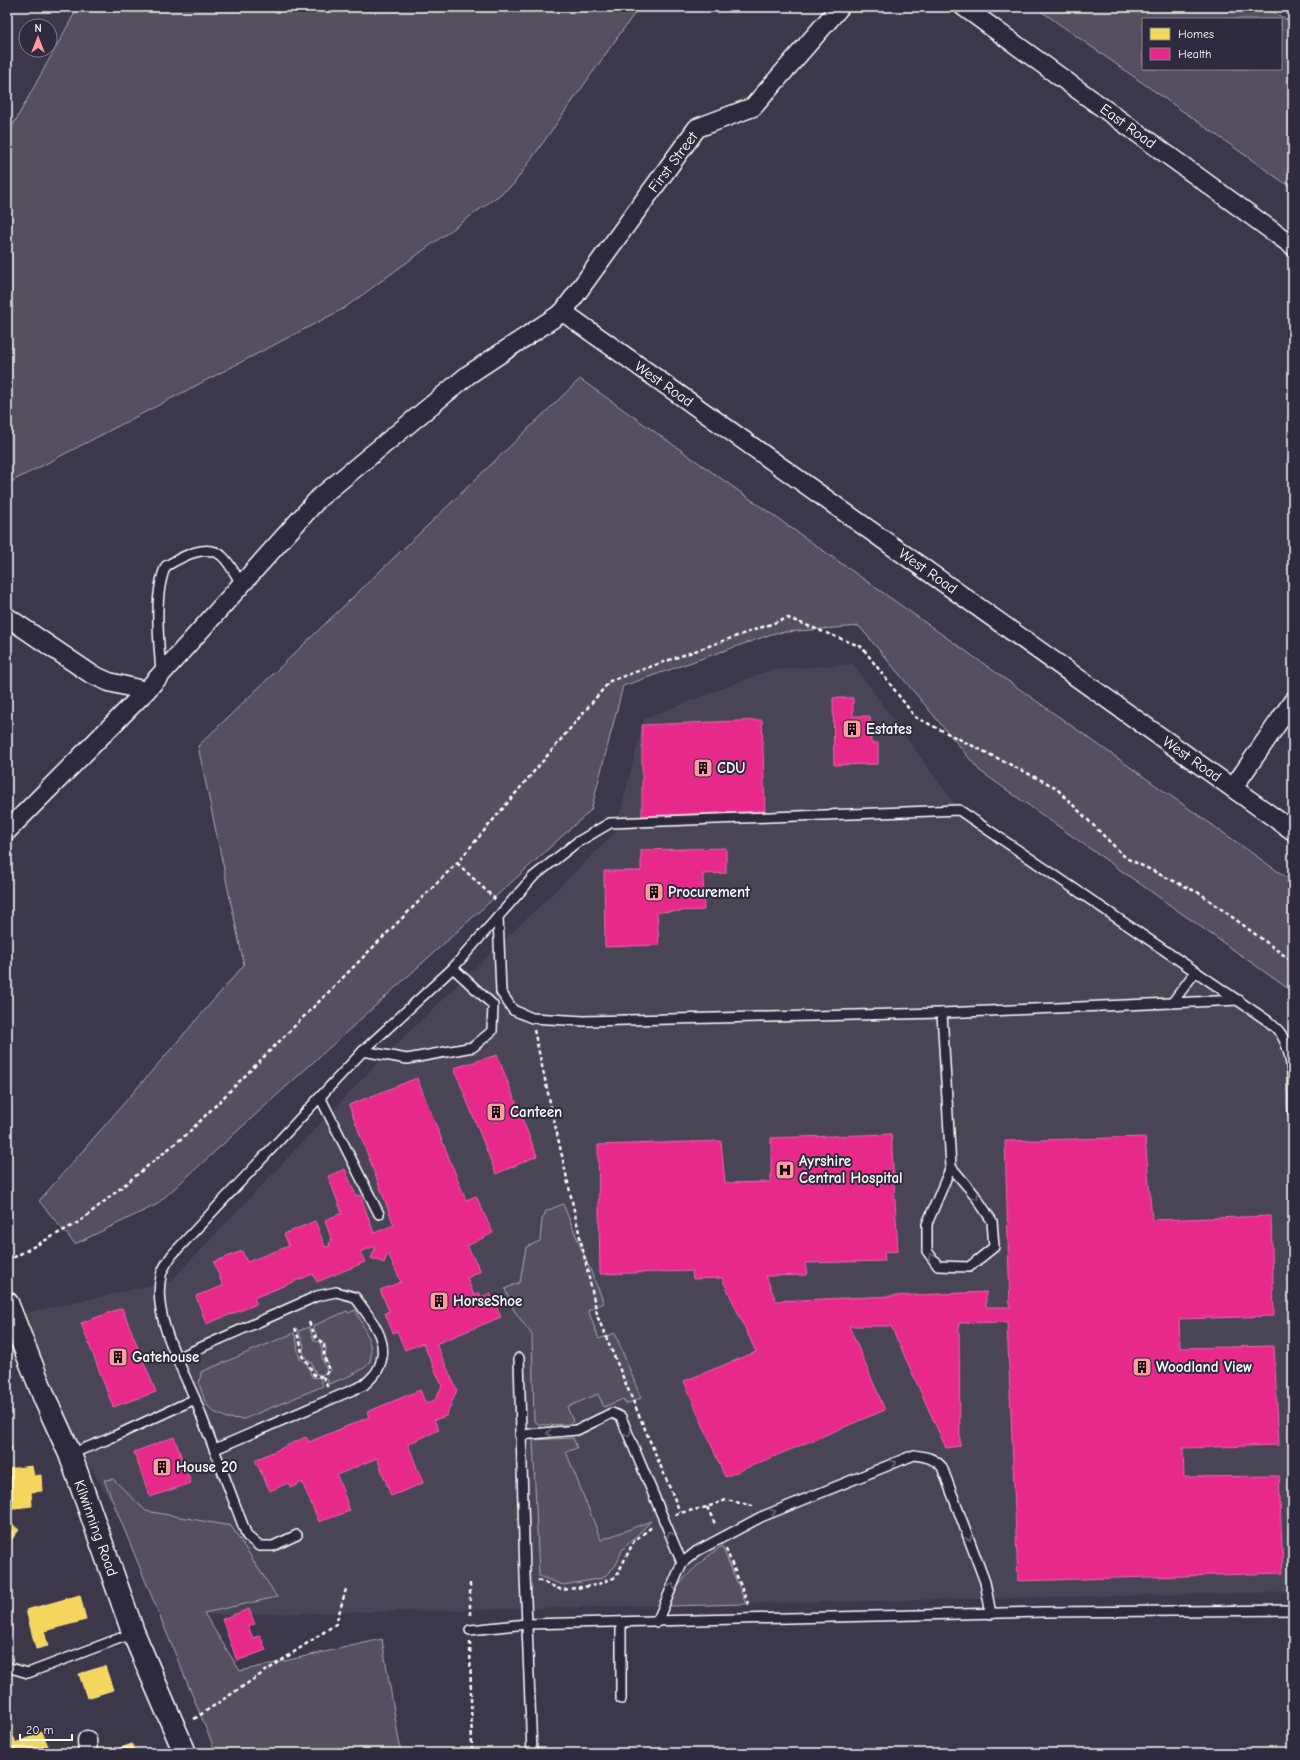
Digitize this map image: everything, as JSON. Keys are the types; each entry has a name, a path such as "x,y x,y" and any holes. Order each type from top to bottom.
{"main road":[{"name":"Kilwinning Road","path":"7,1303 45,1399 70,1454 133,1632 185,1753"}],"street":[{"name":"First Street","path":"7,832 146,691 319,498 468,375 562,312 697,128 754,107 840,7"},
{"name":"East Road","path":"964,7 1293,246"},
{"name":"West Road","path":"562,312 1293,831"},
{"path":"7,617 91,674 108,682 146,691"},
{"path":"1233,788 1293,701"}],"lane":[{"path":"161,674 158,634 159,603 162,575 166,566 198,552 209,550 222,555 242,584"},
{"path":"297,1535 274,1546 260,1546 248,1536 215,1449 162,1318 160,1302 161,1276 172,1254 363,1052 453,968 533,877 576,843 610,823 960,810 1196,970 1268,1021 1281,1033 1286,1045 1291,1064 1293,1112"},
{"path":"498,917 501,992 513,1010 532,1018 584,1021 942,1013 1239,1000"},
{"path":"363,1052 407,1059 473,1046 492,1030 493,1006 453,968"},
{"path":"1172,1003 1196,970"},
{"path":"942,1013 951,1167 927,1224 927,1251 938,1266 969,1267 994,1247 992,1221 974,1194 951,1167"},
{"path":"320,1097 379,1214"},
{"path":"177,1358 317,1296 336,1292 355,1297 378,1330 384,1351 376,1372 364,1385 215,1449"},
{"path":"519,1358 526,1624 532,1753"},
{"path":"70,1454 106,1440 195,1399"},
{"path":"520,1435 577,1430 612,1413 621,1417 682,1563"},
{"path":"657,1622 682,1563 697,1551 721,1537 776,1511 914,1455 937,1460 942,1468 984,1582 991,1614"},
{"path":"470,1630 526,1624 991,1614 1293,1610"},
{"path":"621,1623 621,1699"},
{"path":"7,1667 28,1673 133,1632"}],"path":[{"path":"7,1260 79,1222 188,1133 457,863 610,681 788,618 862,647 915,717 1054,787 1126,858 1201,894 1293,962"},
{"path":"457,863 505,909"},
{"path":"532,1018 598,1318 680,1512"},
{"path":"295,1328 301,1344 302,1356 308,1363 314,1375 323,1377 329,1370 324,1357 324,1344 316,1338 309,1322"},
{"path":"525,1575 562,1590 596,1585 616,1577 634,1542 664,1518 680,1512 707,1507 726,1500 776,1511"},
{"path":"707,1507 748,1602 750,1620"},
{"path":"470,1583 472,1753"},
{"path":"194,1719 336,1624 346,1589"}],"shaded area":[{"path":"78,7 639,7 513,185 343,309 7,484 7,136 50,58 58,58 58,43"},
{"path":"1035,7 1263,7 1286,19 1293,26 1293,189"},
{"path":"580,379 1293,882 1293,992 980,771 859,626 775,633 623,686 591,810 156,1205 75,1244 39,1201 244,965 198,746"},
{"name":"Ayrshire Central Hospital","path":"853,664 959,810 1292,1043 1293,1592 180,1616 7,1329 7,1317 171,1281 384,1056 615,833 644,719 769,670"},
{"path":"563,1204 604,1303 588,1310 599,1339 615,1333 641,1398 626,1404 623,1399 604,1407 598,1394 567,1407 573,1421 569,1424 540,1425 534,1421 532,1335 513,1309 505,1289 520,1282 526,1247 540,1241 542,1220 546,1211"},
{"path":"356,1310 369,1340 371,1356 369,1363 356,1373 329,1384 326,1377 331,1370 325,1357 326,1348 324,1343 317,1337 313,1326 347,1311 348,1313"},
{"path":"309,1327 314,1340 320,1343 322,1349 322,1358 327,1371 322,1375 316,1374 311,1362 307,1360 303,1352 304,1345 298,1331"},
{"path":"294,1333 300,1359 307,1364 312,1377 320,1378 323,1386 244,1419 227,1418 214,1412 206,1404 199,1384 201,1372"},
{"path":"573,1438 577,1448 566,1452 601,1540 651,1521 622,1550 616,1565 603,1578 563,1585 539,1576 533,1440"},
{"path":"113,1479 146,1511 231,1526 277,1597 204,1613 240,1671 382,1639 401,1753 216,1753 104,1480"},
{"path":"722,1546 746,1604 670,1606 672,1598 682,1581 707,1557"}],"building: Homes":[{"path":"7,1439 12,1449 7,1451"},
{"path":"32,1466 34,1476 41,1475 42,1491 31,1492 32,1506 7,1509 7,1469"},
{"path":"7,1520 19,1530 7,1545"},
{"path":"80,1595 86,1620 44,1631 48,1646 36,1649 26,1610"},
{"path":"105,1666 113,1690 87,1698 79,1674"},
{"path":"7,1721 16,1743 42,1732 51,1753 7,1753"},
{"path":"132,1744 136,1753 109,1752"}],"building: Health":[{"name":"Estates","path":"833,698 853,698 853,716 870,716 871,743 878,743 878,764 834,765"},
{"name":"CDU","path":"762,720 765,811 642,816 642,725"},
{"name":"Procurement","path":"726,848 726,873 703,874 704,910 657,912 659,945 605,947 604,871 641,871 641,850"},
{"name":"Canteen","path":"497,1055 537,1156 496,1174 454,1068"},
{"name":"HorseShoe","path":"417,1078 466,1200 476,1196 493,1233 467,1246 481,1271 467,1278 474,1295 479,1292 481,1297 490,1293 501,1317 436,1344 457,1390 446,1416 434,1420 439,1430 408,1444 423,1483 391,1496 377,1458 337,1475 350,1511 319,1522 302,1482 291,1488 288,1483 270,1491 255,1460 306,1437 309,1442 369,1417 367,1412 420,1390 426,1404 435,1400 442,1386 423,1343 405,1350 397,1331 393,1333 385,1313 389,1311 380,1290 401,1282 388,1253 384,1263 371,1258 376,1246 360,1252 365,1262 317,1282 313,1274 254,1298 257,1304 206,1324 196,1296 223,1286 214,1262 242,1251 247,1262 289,1246 284,1234 315,1221 325,1247 330,1246 329,1243 332,1241 325,1220 342,1213 328,1176 345,1169 356,1196 360,1195 374,1233 394,1225 349,1105"},
{"name":"Woodland View","path":"891,1134 898,1251 884,1252 885,1261 805,1263 807,1275 766,1276 776,1301 986,1292 986,1307 1010,1307 1005,1141 1145,1137 1152,1220 1271,1216 1274,1316 1179,1319 1180,1348 1274,1346 1279,1445 1183,1448 1184,1477 1279,1476 1283,1573 1018,1581 1007,1322 959,1323 960,1446 946,1448 891,1326 849,1326 885,1410 725,1477 684,1381 756,1352 722,1278 693,1279 692,1271 600,1274 598,1145 721,1141 725,1183 771,1182 771,1138"},
{"name":"Gatehouse","path":"122,1308 156,1392 113,1407 81,1323"},
{"name":"House 20","path":"174,1437 191,1483 150,1497 134,1452"},
{"path":"249,1609 255,1624 248,1626 253,1638 260,1635 266,1650 237,1661 222,1619"}],"place":[{"name":"Estates","path":"852,729"},
{"name":"CDU","path":"703,768"},
{"name":"Procurement","path":"654,892"},
{"name":"Canteen","path":"496,1112"},
{"name":"Ayrshire Central Hospital","path":"785,1170"},
{"name":"HorseShoe","path":"439,1301"},
{"name":"Gatehouse","path":"118,1357"},
{"name":"Woodland View","path":"1142,1367"},
{"name":"House 20","path":"162,1467"}]}
